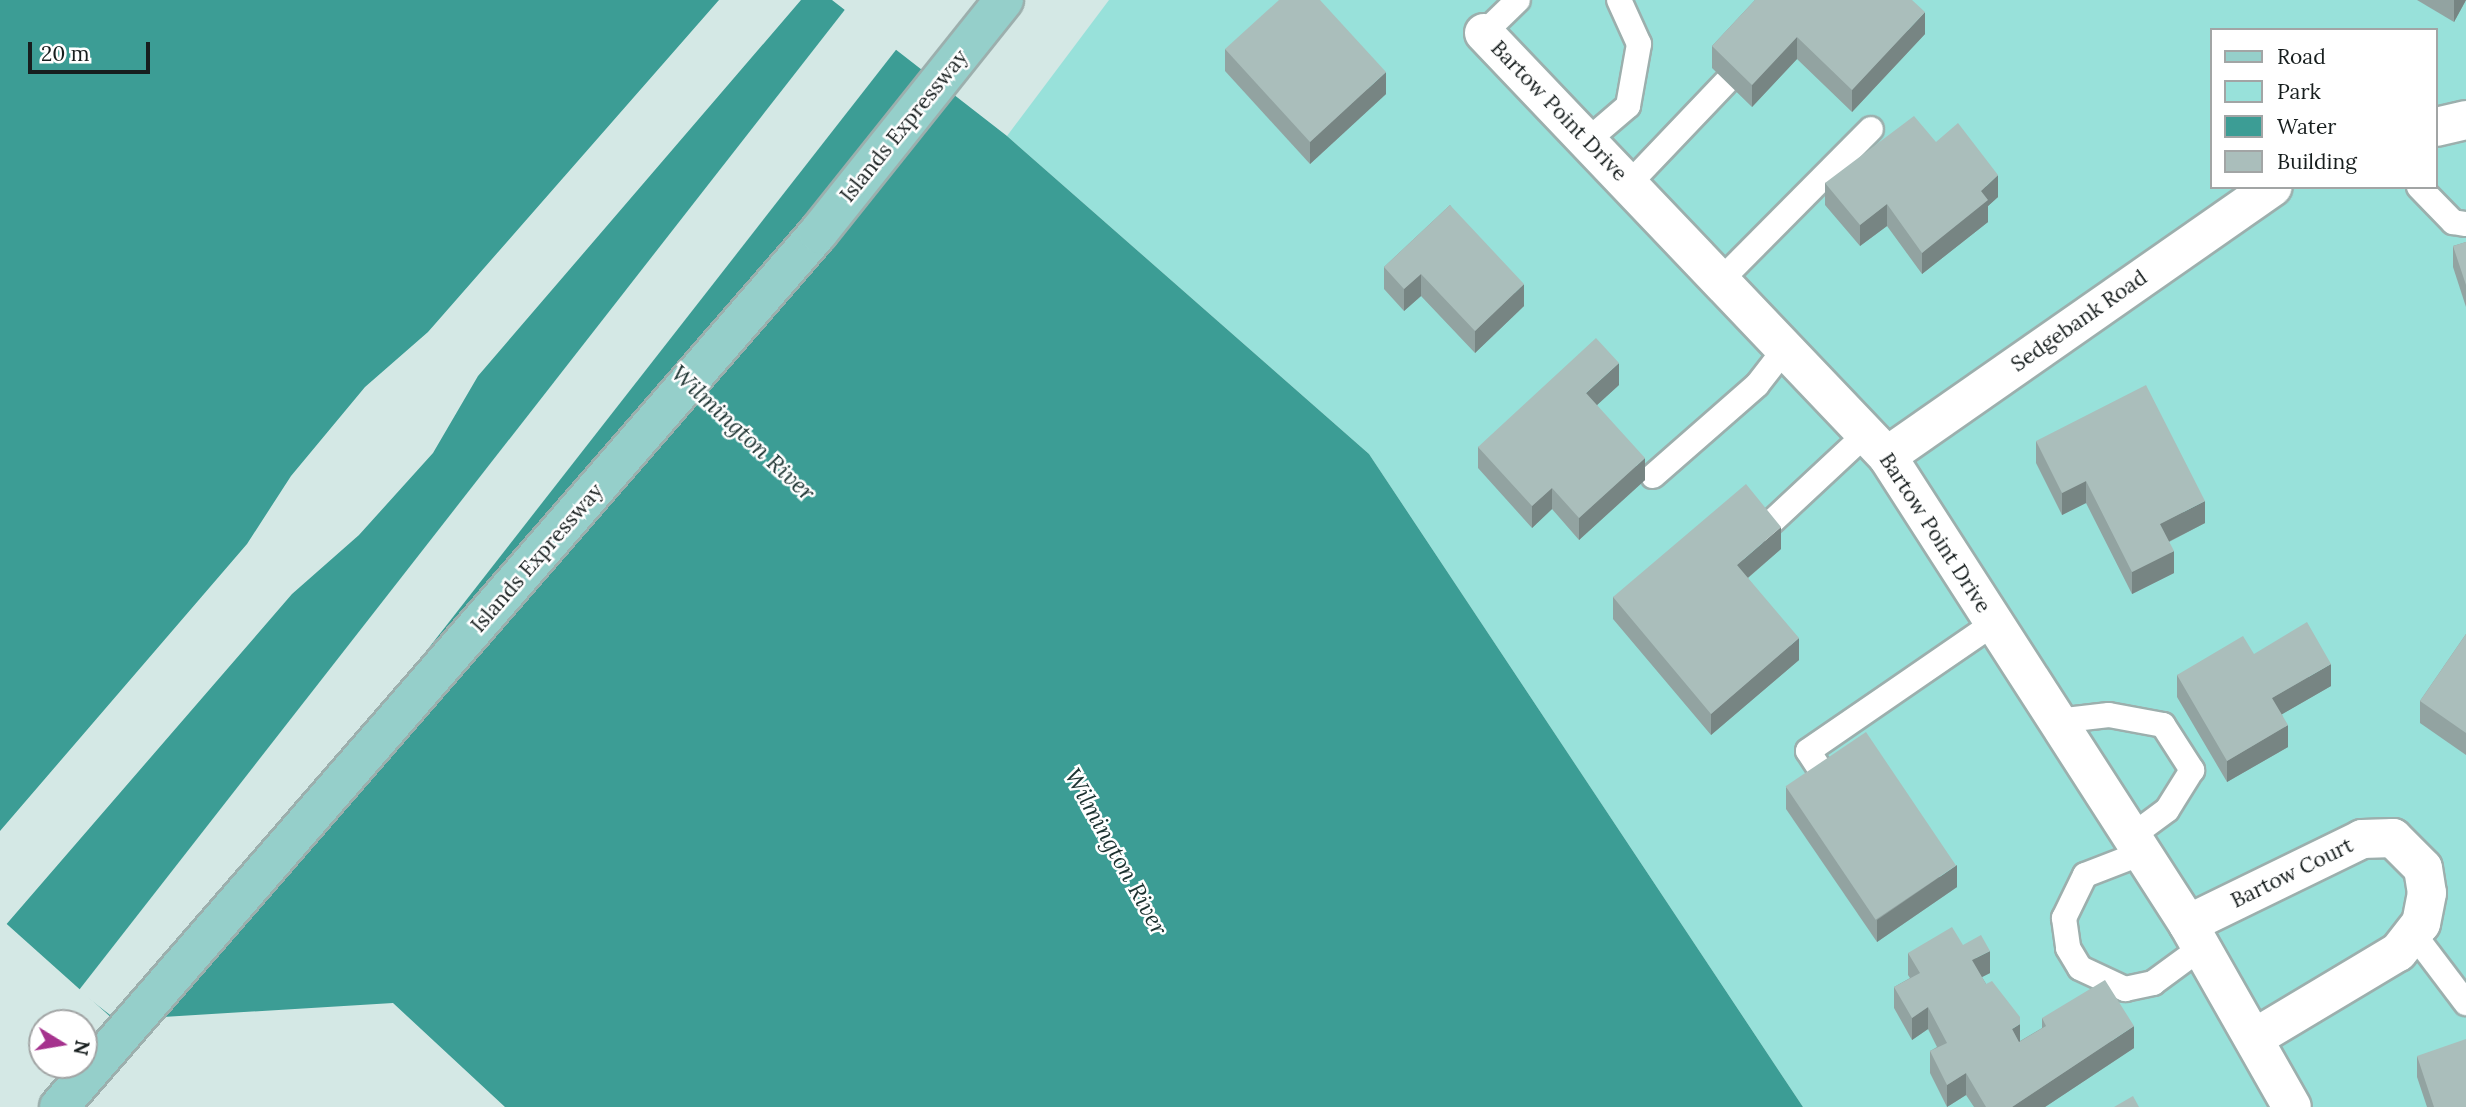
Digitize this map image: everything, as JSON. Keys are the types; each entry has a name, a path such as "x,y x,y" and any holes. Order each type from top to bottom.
{"main road":[{"name":"Islands Expressway","path":"60,1107 818,233 1004,0"}],"street":[{"name":"Bartow Point Drive","path":"1484,33 1876,445 2195,935 2256,1037 2292,1107"},
{"path":"2438,127 2466,120"},
{"name":"Sedgebank Road","path":"1876,445 2269,189"},
{"name":"Bartow Court","path":"2195,935 2362,839 2393,838 2423,868 2427,893 2421,923 2398,952 2256,1037"}],"lane":[{"path":"1484,33 1518,0"},
{"path":"1587,141 1628,106 1639,44 1619,0"},
{"path":"1628,185 1727,82"},
{"path":"1720,281 1871,129"},
{"path":"2421,189 2453,222 2466,224"},
{"path":"1653,476 1757,385 1785,349"},
{"path":"1764,529 1876,445"},
{"path":"1825,777 1808,751 1994,623"},
{"path":"2057,721 2109,715 2163,725 2192,770 2167,810 2137,845 2085,875 2064,918 2068,948 2080,968 2125,989 2152,983 2195,935"},
{"path":"2413,933 2466,1003"}],"green space":[{"path":"1109,0 2466,0 2466,1107 1803,1107 1369,454 1007,136"}],"water":[{"name":"Wilmington River","path":"0,0 832,0 1007,136 1369,454 1803,1107 505,1107 393,1003 114,1020 0,918"}],"pier":[{"path":"719,0 801,0 478,376 433,453 359,535 292,594 4,927 0,923 0,831 247,544 291,476 365,387 428,332"},
{"path":"847,7 898,47 130,1030 79,990"}],"building":[{"path":"1279,0 1320,0 1386,72 1310,142 1225,49"},
{"path":"1755,0 1912,0 1925,12 1852,90 1797,37 1752,85 1712,46"},
{"path":"1914,116 1936,142 1958,123 1998,175 1981,191 1988,200 1922,253 1887,204 1860,225 1825,183"},
{"path":"1450,205 1524,284 1475,331 1421,274 1404,289 1384,267"},
{"path":"2466,242 2466,285 2453,246"},
{"path":"1596,338 1619,363 1586,393 1645,458 1579,518 1552,488 1532,506 1478,447"},
{"path":"2146,385 2205,501 2160,524 2174,551 2132,572 2086,481 2062,493 2036,441"},
{"path":"1746,484 1781,527 1737,565 1799,638 1711,714 1613,597"},
{"path":"2307,622 2331,664 2272,698 2288,725 2227,761 2177,675 2243,636 2254,654"},
{"path":"2466,634 2466,733 2420,701"},
{"path":"1866,732 1956,865 1876,920 1786,786"},
{"path":"1952,927 1963,945 1981,935 1990,951 1972,960 1986,984 1992,981 2020,1017 2020,1024 2012,1029 2019,1042 2046,1026 2042,1018 2105,980 2134,1026 2012,1107 1986,1107 1966,1073 1947,1085 1930,1051 1947,1043 1928,1007 1912,1018 1894,987 1920,973 1908,953"},
{"path":"2466,1039 2466,1107 2434,1107 2417,1056"},
{"path":"2133,1096 2139,1107 2114,1107"}]}
